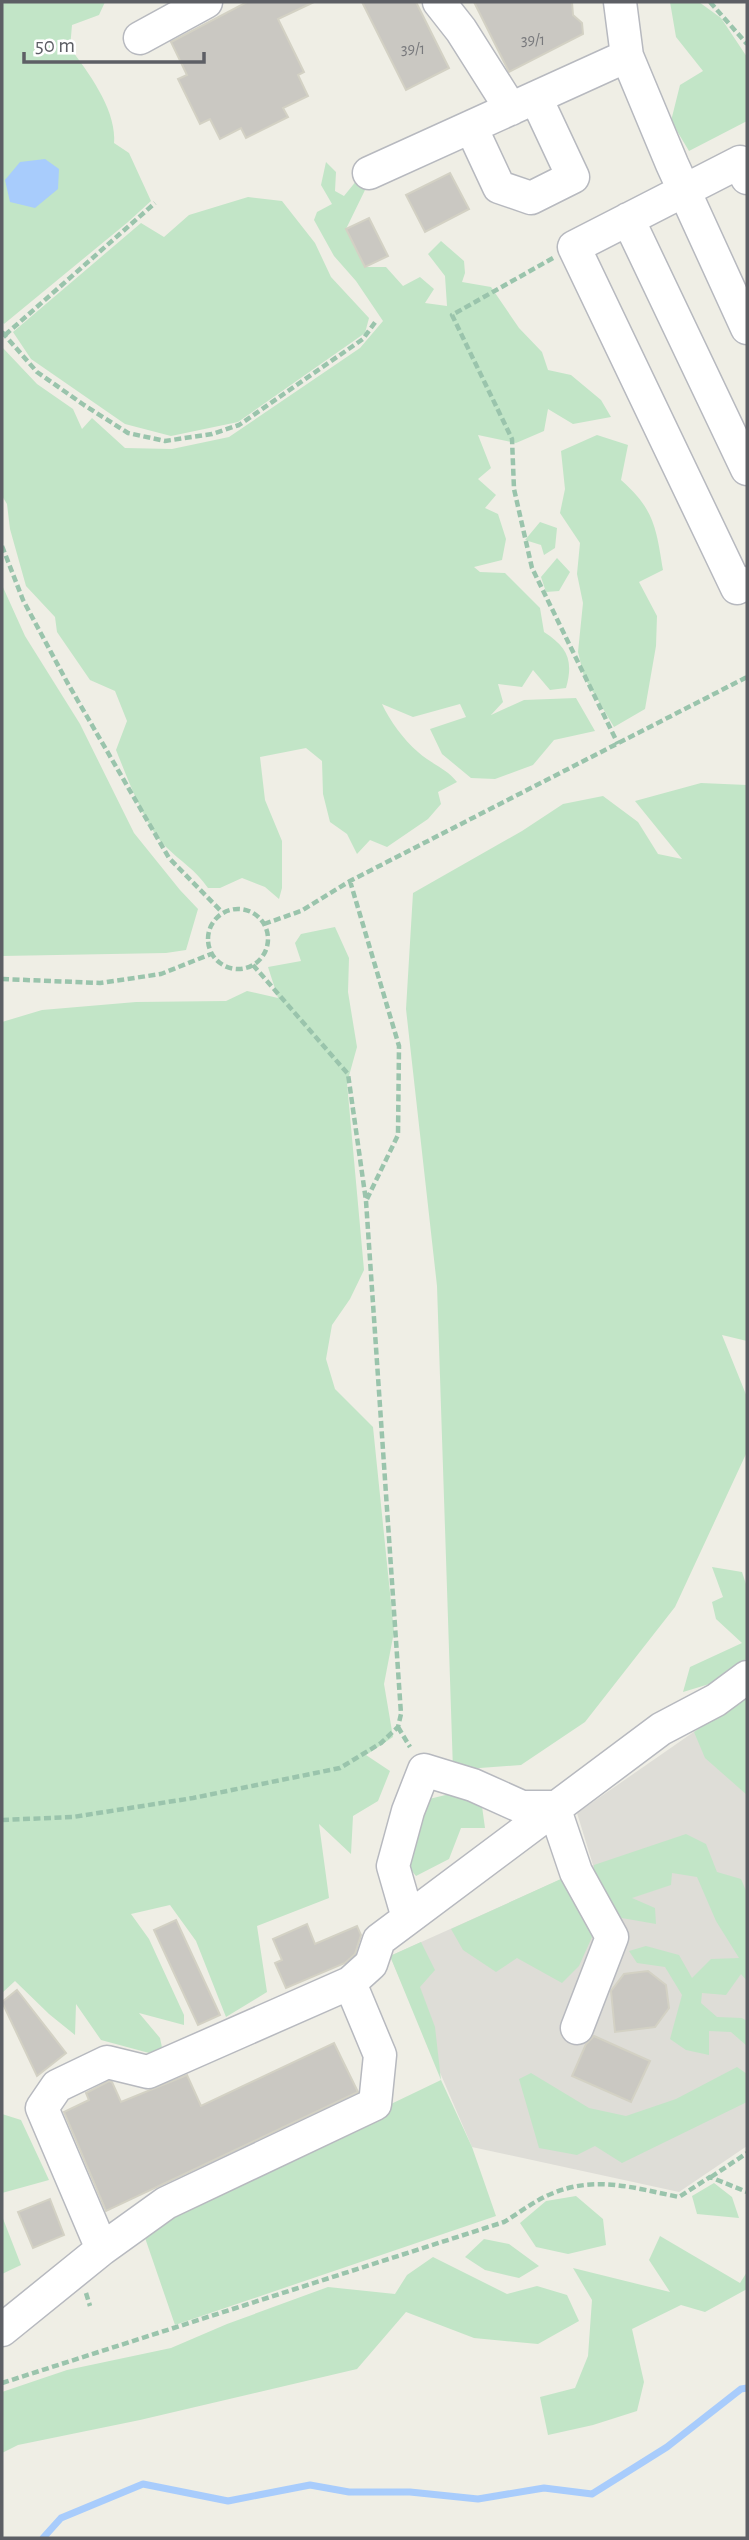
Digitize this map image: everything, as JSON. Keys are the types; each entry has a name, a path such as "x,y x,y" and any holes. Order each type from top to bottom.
{"lane":[{"path":"140,38 206,2"},
{"path":"439,2 524,103 573,177 531,198 499,187 471,127"},
{"path":"620,2 627,56 684,191 747,328"},
{"path":"369,173 627,56"},
{"path":"747,178 740,162 574,247 737,588 747,583"},
{"path":"628,219 747,470"},
{"path":"102,2249 42,2109 57,2086 107,2062 148,2072 350,1983 371,1964 379,1940 661,1729 716,1700 747,1678"},
{"path":"408,1918 393,1866 408,1811 424,1770 473,1786 522,1807 554,1807"},
{"path":"554,1807 576,1872 612,1937 577,2028"},
{"path":"2,2330 102,2249 166,2203 375,2104 380,2055 350,1983"}],"path":[{"path":"709,2 747,44"},
{"path":"155,204 3,333 37,372 128,433 165,442 212,434 239,425 363,339 376,321"},
{"path":"574,247 452,315 512,439 514,489 532,568 618,744"},
{"path":"2,546 29,612 169,858 222,912"},
{"path":"264,923 301,911 351,881 747,677"},
{"path":"351,881 400,1046 398,1135 366,1201"},
{"path":"233,908 245,909 264,923 268,935 267,947 262,957 253,965 230,969 219,963 211,954 207,943 208,931 213,920 222,912 233,908"},
{"path":"2,979 100,983 161,974 211,954"},
{"path":"2,1820 86,1815 193,1798 340,1768 381,1743 398,1727 401,1714 366,1201 348,1074 253,965"},
{"path":"2,2384 504,2222 548,2195 573,2186 602,2183 679,2197 747,2154"},
{"path":"710,2177 747,2192"}],"shaded area":[{"path":"747,1695 747,2146 679,2192 472,2147 390,1956 593,1865 577,1813"}],"green space":[{"path":"2,2 105,2 99,15 72,25 70,48 106,105 114,131 114,143 129,153 151,201 4,324 2,321"},
{"path":"670,2 699,2 721,18 747,57 747,121 689,151 671,121 680,85 703,71 676,37"},
{"path":"326,162 336,172 335,191 344,196 357,180 365,190 346,229 365,267 386,267 403,286 420,277 434,289 425,303 447,306 445,276 428,254 441,241 464,261 465,273 462,282 491,287 519,328 542,352 548,370 571,375 601,400 611,417 573,424 548,409 544,431 516,443 478,435 491,468 478,479 496,495 485,508 498,514 506,539 502,560 474,567 480,572 505,573 540,608 544,632 563,649 569,662 566,688 550,690 533,670 522,687 498,684 503,702 491,715 524,700 576,698 595,731 554,740 533,765 495,779 471,778 442,754 430,729 466,717 460,704 413,717 382,704 407,741 457,782 438,792 441,804 428,819 387,847 370,840 357,854 347,834 330,822 323,794 322,761 306,748 260,757 265,800 282,841 282,888 279,899 265,887 242,878 220,888 208,888 158,837 137,801 116,750 127,721 115,691 90,680 57,632 55,617 26,586 10,529 7,504 2,496 2,347 37,384 73,409 82,429 92,418 125,448 172,449 229,437 360,348 383,321 356,281 334,256 314,220 317,212 332,204 321,185"},
{"path":"248,197 282,201 315,243 331,277 369,318 365,333 238,422 171,436 125,424 31,359 13,332 141,223 164,237 189,215"},
{"path":"597,435 628,445 621,480 640,500 652,520 663,570 639,582 657,616 656,646 645,709 614,727 584,677 578,652 583,603 577,574 580,543 560,513 565,489 561,451"},
{"path":"540,522 557,528 555,548 544,555 541,545 525,540"},
{"path":"557,558 570,572 559,591 546,592 541,577"},
{"path":"2,585 25,636 80,724 134,833 198,909 186,950 166,953 2,956"},
{"path":"701,783 747,785 747,1341 722,1335 747,1397 746,1454 675,1607 585,1722 521,1765 453,1770 437,1286 406,1009 413,893 522,831 563,804 603,796 638,822 658,854 682,859 635,801"},
{"path":"335,927 349,958 348,992 357,1047 347,1083 364,1270 350,1299 332,1325 326,1359 335,1389 373,1427 394,1632 384,1684 393,1737 366,1755 390,1771 378,1801 353,1816 351,1854 319,1824 329,1898 257,1926 267,1992 226,2017 196,1941 170,1905 131,1914 149,1939 184,2015 184,2025 139,2013 160,2038 164,2057 101,2040 76,2004 75,2035 15,1981 2,1993 2,1022 42,1010 136,1002 226,1001 247,991 278,998 268,967 301,961 295,943 301,934"},
{"path":"712,1567 742,1572 747,1587 747,1658 716,1682 683,1692 690,1667 742,1643 716,1619 712,1602 723,1597"},
{"path":"747,1695 747,1795 705,1758 694,1732"},
{"path":"462,1791 481,1799 485,1828 461,1828 449,1859 416,1876 401,1858 425,1800"},
{"path":"686,1834 706,1844 717,1872 741,1879 747,1893 747,1981 741,1974 726,1995 702,1993 701,2003 717,2017 742,2018 747,2021 747,2046 731,2032 709,2031 709,2055 686,2050 670,2039 682,1995 665,1967 637,1963 629,1951 646,1946 679,1955 692,1978 711,1959 739,1958 716,1921 697,1877 672,1873 671,1885 632,1898 655,1908 656,1924 616,1917 592,1886 594,1865"},
{"path":"563,1878 592,1937 579,1966 562,1983 517,1958 496,1972 463,1950 451,1929"},
{"path":"421,1942 435,1970 420,1987 435,2027 441,2080 390,1956"},
{"path":"737,2067 747,2074 747,2102 622,2163 595,2146 577,2155 539,2148 519,2079 531,2073 589,2108 626,2116 676,2099"},
{"path":"441,2080 472,2147 496,2216 175,2325 143,2232 174,2208"},
{"path":"2,2114 21,2120 49,2180 2,2193"},
{"path":"714,2183 732,2197 739,2218 697,2214 692,2196"},
{"path":"576,2196 603,2219 606,2245 568,2254 536,2247 520,2223 546,2201"},
{"path":"2,2216 21,2265 2,2274"},
{"path":"660,2236 740,2283 747,2272 747,2289 705,2312 681,2305 632,2329 644,2382 637,2411 548,2435 540,2397 575,2388 588,2356 592,2300 573,2268 670,2292 649,2260"},
{"path":"484,2239 509,2244 539,2266 519,2278 485,2270 465,2257"},
{"path":"433,2257 507,2294 537,2286 567,2295 579,2321 538,2344 474,2338 406,2312 357,2369 140,2420 18,2445 2,2453 2,2392 67,2370 171,2348 328,2287 395,2294 407,2275"}],"water":[{"path":"45,159 59,169 58,189 35,208 10,202 5,180 20,162"}],"building":[{"path":"247,2 314,2 278,19 304,72 298,75 308,96 283,108 288,117 246,138 241,128 220,139 210,119 200,124 178,79 187,75 171,42"},
{"path":"362,2 416,2 449,68 406,90"},
{"path":"474,2 572,2 573,15 582,23 583,34 509,72"},
{"path":"450,173 469,209 425,232 406,195"},
{"path":"369,218 388,256 365,267 346,229"},
{"path":"176,1920 220,2015 198,2025 154,1930"},
{"path":"307,1924 315,1944 357,1926 361,1935 355,1954 345,1963 286,1988 275,1963 282,1960 273,1939"},
{"path":"648,1971 666,1985 669,2008 655,2027 615,2032 611,1991 624,1974"},
{"path":"17,1990 66,2053 37,2076 2,2002"},
{"path":"594,2036 650,2061 631,2102 572,2076 586,2044"},
{"path":"334,2043 358,2092 106,2211 64,2112 89,2100 86,2093 109,2081 112,2082 121,2102 187,2075 201,2106"},
{"path":"50,2199 64,2235 33,2248 18,2212"}],"waterway":[{"path":"43,2538 61,2518 143,2484 228,2501 310,2485 349,2492 410,2492 478,2499 544,2488 592,2494 667,2447 741,2389 747,2388"}]}
